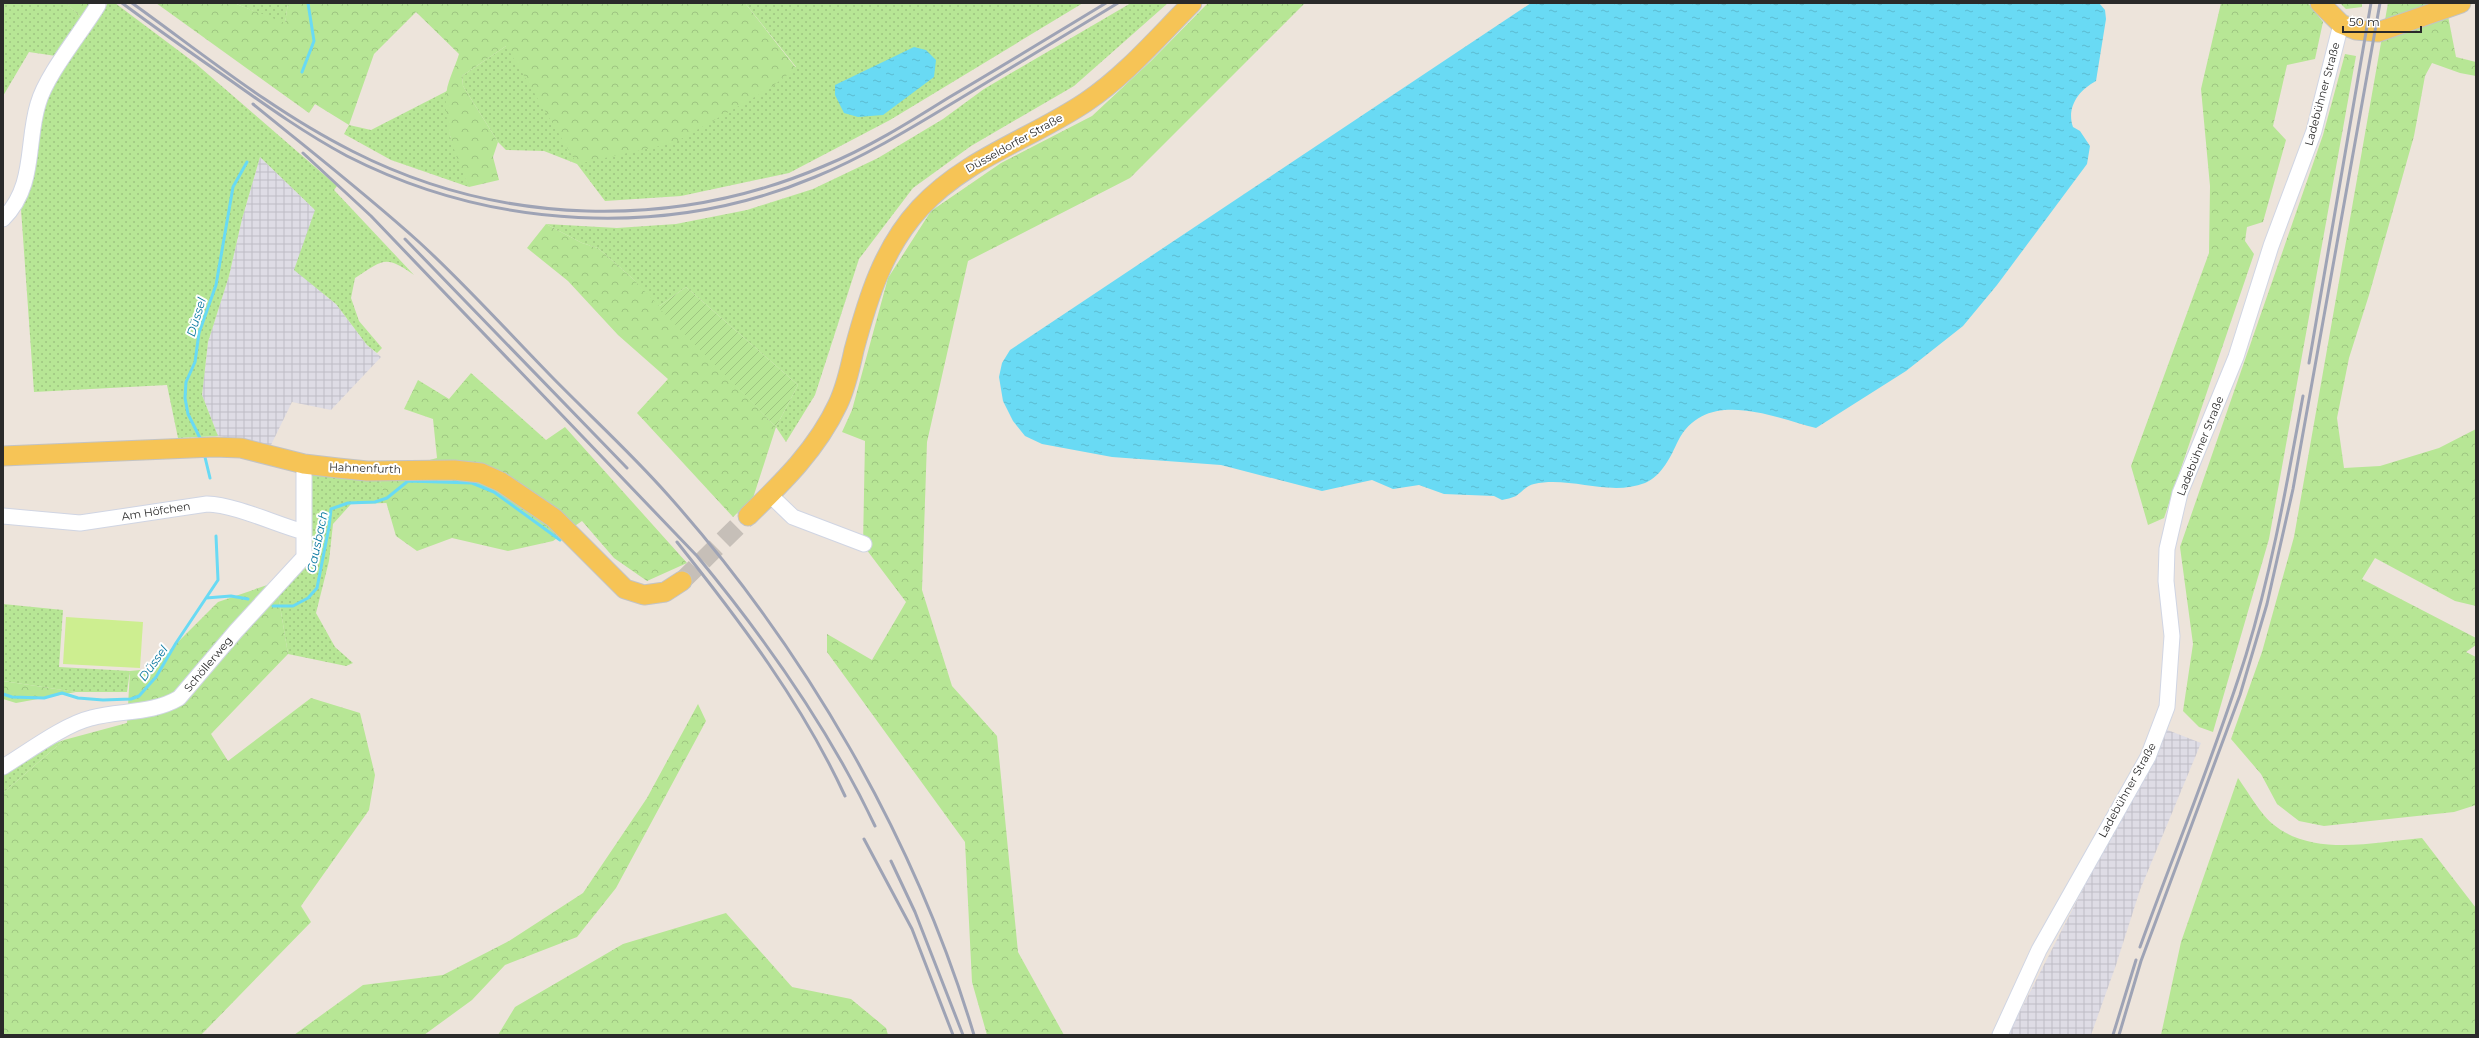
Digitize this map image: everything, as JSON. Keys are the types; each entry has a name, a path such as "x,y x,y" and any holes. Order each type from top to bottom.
{"main road":[{"name":"Düsseldorfer Straße","path":"748,516 770,495 818,441 838,404 847,381 877,275 887,253 920,208 970,166 1049,124 1104,88 1192,3"},
{"path":"2320,3 2341,24 2356,30 2378,32 2461,3"},
{"name":"Hahnenfurth","path":"3,456 214,447 241,448 304,464 367,471 454,470 481,473 501,482 554,518 625,589 644,595 665,592 682,581"}],"street":[{"path":"3,219 10,212 27,175 38,104 48,81 98,5"},
{"name":"Ladebühner Straße","path":"2000,1035 2039,950 2148,756 2167,707 2172,636 2166,580 2167,549 2180,493 2236,357 2271,246 2314,131 2341,24"},
{"name":"Schöllerweg","path":"3,767 74,724 89,718 149,710 168,705 179,698 245,620 304,557 304,464"},
{"path":"770,495 793,516 864,544"},
{"name":"Am Höfchen","path":"3,516 80,523 207,504 220,504 276,525 304,532"}],"shaded area":[{"path":"260,157 315,210 322,293 336,304 367,345 381,357 331,410 292,402 271,445 218,436 202,395 208,342 229,276 242,219"},
{"path":"2165,729 2201,743 2140,890 2116,965 2091,1035 2008,1035"}],"green space":[{"path":"3,3 66,3 81,17 100,16 108,3 115,3 195,63 337,186 334,190 414,275 396,264 384,262 372,267 355,278 351,298 359,321 382,348 377,353 367,345 336,304 294,270 315,210 260,157 242,219 229,276 208,342 202,395 218,436 178,438 167,385 34,392 21,209 32,172 42,105 56,56 29,52 3,96"},
{"path":"66,3 91,3 81,17"},
{"path":"156,3 234,3 285,23 288,3 745,3 796,68 769,89 674,143 577,164 506,46 462,76 463,86 498,142 493,157 499,180 469,187 452,144 446,110 447,87 459,54 416,12 374,54 349,125 315,104 309,113"},
{"path":"234,3 288,3 285,24"},
{"path":"745,3 1083,3 890,120 789,173 681,196 605,201 577,164 544,151 506,150 498,142 463,86 462,76 506,46 796,67"},
{"path":"1131,3 1168,3 1074,86 971,146 913,188 859,259 815,395 786,442 776,427 798,385 686,287 658,307 632,278 598,248 582,243 546,224 617,228 676,224 747,210 813,189 878,158 943,119 984,89"},
{"path":"1208,3 1305,3 1130,178 968,261 927,442 922,590 952,686 997,736 1018,952 1064,1035 987,1035 972,982 965,842 827,652 827,634 872,660 906,602 863,545 865,441 842,432 852,410 888,278 931,211 1001,163 1092,116 1151,61"},
{"path":"2221,3 2308,3 2323,22 2315,59 2287,65 2273,126 2286,140 2263,222 2247,227 2245,241 2254,254 2164,518 2148,525 2131,466 2209,253 2210,186 2201,89"},
{"path":"2340,3 2362,3 2362,7 2346,9"},
{"path":"2388,3 2467,3 2448,16 2456,57 2476,62 2476,76 2460,73 2432,63 2425,76 2414,136 2369,295 2349,358 2337,418 2344,468 2380,466 2439,448 2476,429 2476,606 2455,601 2375,558 2362,579 2476,638 2476,645 2466,652 2476,657 2476,805 2454,812 2324,826 2299,821 2277,804 2261,774 2231,739 2262,652 2294,537"},
{"path":"2345,54 2356,56 2269,539 2213,732 2199,727 2183,711 2193,644 2180,547 2323,135"},
{"path":"447,91 450,136 469,187 391,160 344,134 349,125 371,130"},
{"path":"546,224 582,243 598,248 632,278 776,427 753,498 733,517 637,413 668,379 618,335 568,281 527,248"},
{"path":"686,287 798,385 776,427 658,307"},
{"path":"471,373 546,440 565,427 687,563 647,581 614,558 582,521 553,541 508,551 452,538 417,551 396,536 378,474 437,458 433,419 404,409 418,380 449,399"},
{"path":"308,468 378,474 387,503 351,504 333,524 329,561 316,613 335,647 353,663 346,666 288,654 276,582 306,548"},
{"path":"276,582 288,654 211,734 228,761 311,698 360,713 375,775 369,810 301,906 311,922 201,1035 3,1035 3,793 64,740 127,723 130,671 151,669 218,602"},
{"path":"3,604 63,610 59,667 130,671 127,692 76,692 3,681"},
{"path":"66,617 143,622 140,668 63,664"},
{"path":"3,681 76,692 16,703 3,699"},
{"path":"698,704 706,721 616,888 577,937 505,965 472,1000 424,1035 294,1035 363,985 443,975 509,941 583,893 647,798"},
{"path":"64,740 3,793 3,770 45,747"},
{"path":"2238,778 2269,821 2290,835 2307,841 2345,845 2422,838 2476,908 2476,1035 2161,1035 2181,942"},
{"path":"726,913 792,987 851,999 886,1028 888,1035 498,1035 515,1007 623,944"}],"water":[{"path":"1531,3 2099,3 2105,10 2106,19 2096,81 2079,94 2071,113 2073,127 2080,131 2090,146 2087,164 1997,285 1963,326 1906,371 1816,428 1761,413 1741,410 1723,410 1705,415 1690,424 1678,441 1665,465 1656,476 1645,483 1631,487 1618,488 1548,482 1531,485 1516,496 1502,500 1494,496 1444,494 1419,485 1393,489 1372,480 1322,491 1221,465 1112,457 1042,444 1025,436 1013,421 1003,401 999,377 1002,363 1010,350"},
{"path":"914,47 926,50 936,60 934,77 883,115 858,117 844,113 835,95 835,85"}],"waterway":[{"name":"Düssel","path":"302,72 314,41 308,3"},
{"name":"Düssel","path":"201,440 188,414 185,398 186,382 195,362 199,333 216,285 233,187 247,162"},
{"name":"Düssel","path":"204,453 210,478"},
{"name":"Gausbach","path":"273,606 293,606 308,598 317,588 331,509 348,503 375,502 387,498 408,481 472,483 494,492 560,540"},
{"name":"Düssel","path":"3,694 12,697 44,698 62,693 78,698 103,700 131,699 139,696 156,677 176,643 218,580 216,536"},
{"name":"Gausbach","path":"206,598 231,596 248,599"}],"tunnel":[{"path":"682,581 748,516"}],"railway":[{"path":"122,3 273,110 317,139 347,156 402,180 459,199 518,211 578,218 639,217 699,211 758,197 815,177 853,160 907,130 1118,3"},
{"path":"132,3 239,82 295,119 352,151 408,176 467,194 526,206 586,211 647,210 707,202 766,187 824,166 888,135 1106,3"},
{"path":"2309,363 2371,3"},
{"path":"2119,1035 2141,961 2240,695 2267,604 2293,489 2380,3"},
{"path":"253,104 337,172 436,258 639,464 668,495 718,554 765,617 809,682 850,749 887,818 921,889 950,962 974,1035"},
{"path":"303,153 371,216 697,556 747,619 817,720 838,755 875,826"},
{"path":"405,239 627,468"},
{"path":"2140,947 2208,765 2246,655 2264,591 2285,494 2303,396"},
{"path":"677,542 747,633 790,696 828,762 845,796"},
{"path":"864,839 912,929 953,1035"},
{"path":"891,861 915,912 963,1035"},
{"path":"2113,1035 2136,960"}]}
